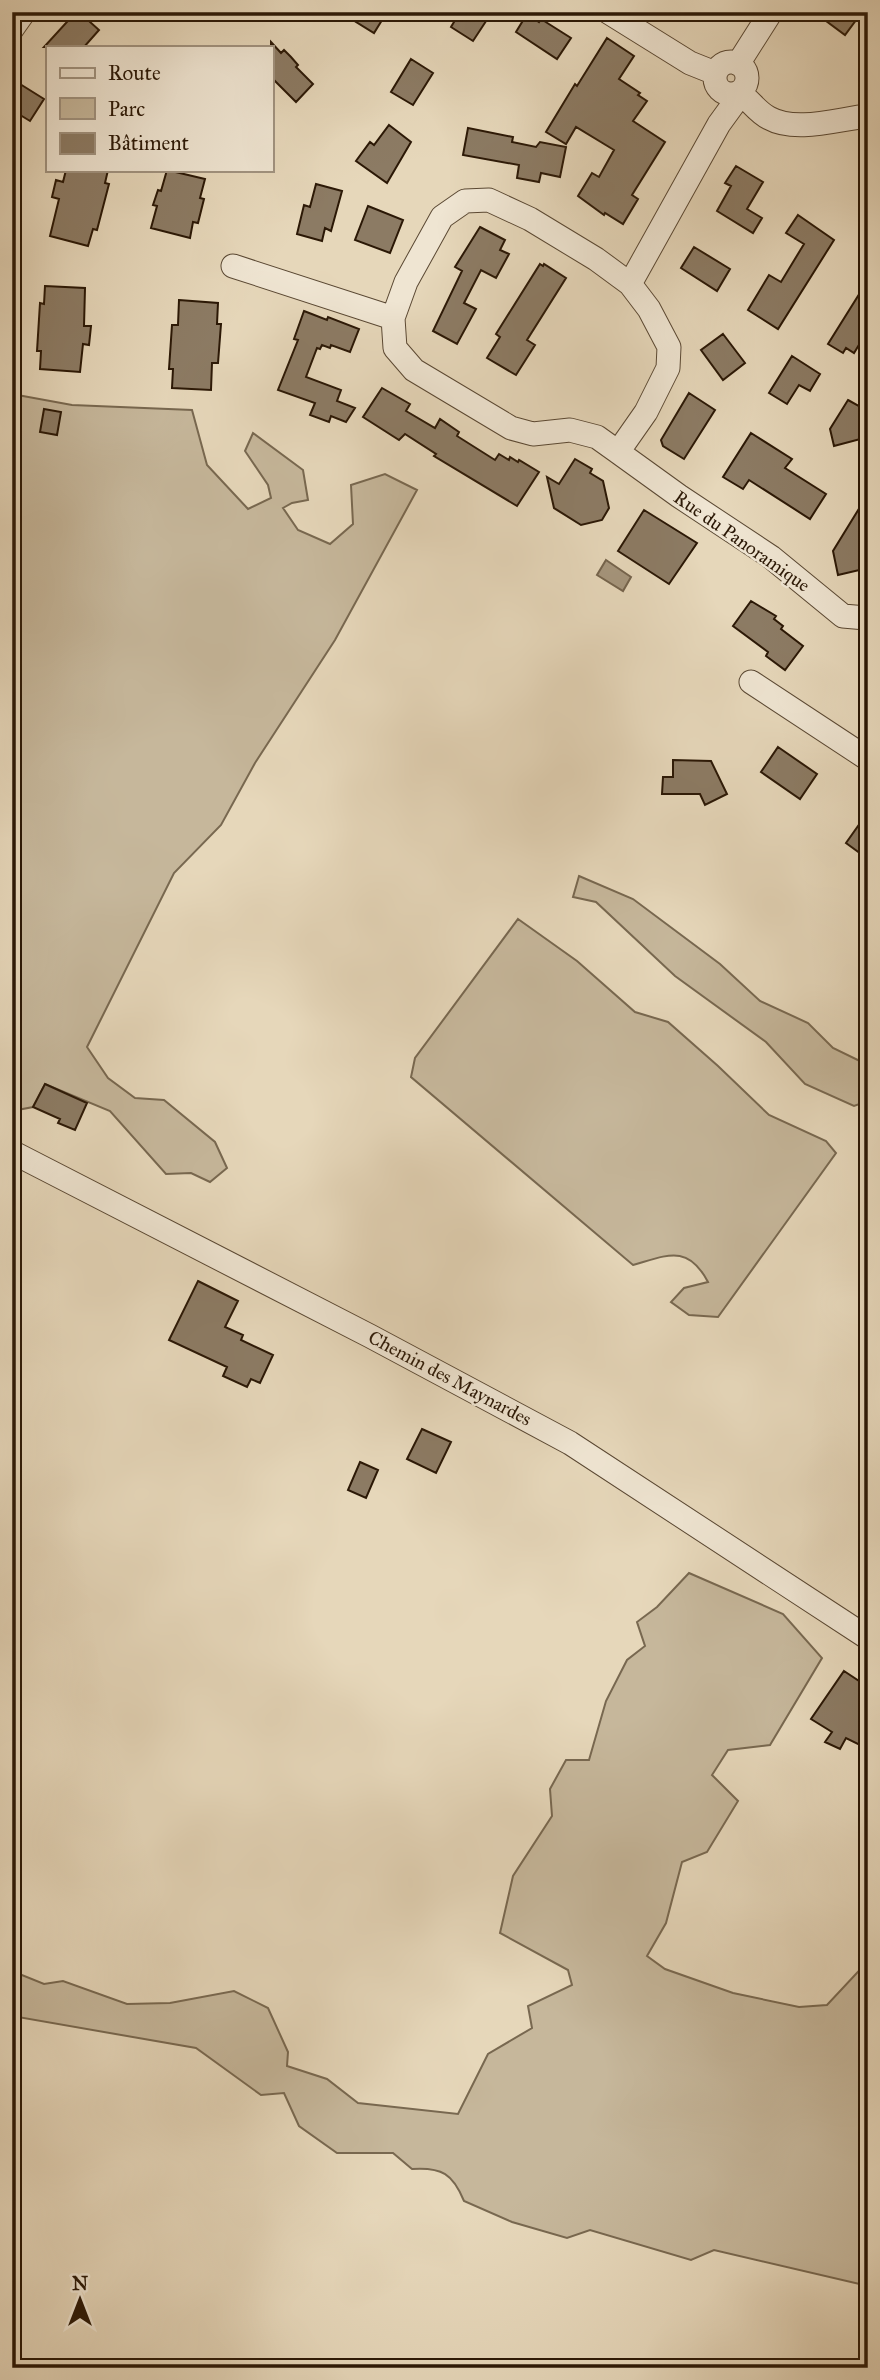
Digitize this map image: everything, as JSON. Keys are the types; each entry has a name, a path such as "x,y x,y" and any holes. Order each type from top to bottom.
{"street":[{"path":"12,29 24,12"},
{"path":"608,12 690,63 751,85 782,109 829,121"},
{"path":"631,284 719,124 732,79 771,12"},
{"path":"732,79 766,117"},
{"path":"719,124 735,118 766,117 800,126 868,116"},
{"path":"233,266 393,318 406,282 442,217 465,201 489,200 530,219 631,284 649,309 669,347 668,368 646,412 618,452"},
{"name":"Rue du Panoramique","path":"393,318 396,348 414,370 425,377 511,428 533,434 570,430 597,437 771,557 843,616 868,616"},
{"path":"751,682 868,759"},
{"name":"Chemin des Maynardes","path":"12,1152 370,1336 570,1443 868,1638"}],"green space":[{"path":"12,394 72,405 192,410 207,465 248,509 271,498 268,485 245,451 253,433 303,470 308,500 283,508 298,530 330,544 353,524 351,485 385,474 417,490 335,640 255,763 221,825 174,873 87,1047 108,1078 135,1098 164,1100 215,1142 227,1168 210,1182 191,1173 166,1174 110,1111 45,1084 33,1107 12,1111 12,1072 17,1055 12,1024"},
{"path":"579,876 633,899 720,964 760,1001 808,1023 833,1048 868,1065 868,1101 854,1106 805,1084 766,1042 675,976 596,902 573,897"},
{"path":"518,919 577,961 635,1012 668,1022 769,1115 826,1141 836,1153 718,1317 689,1315 671,1302 684,1288 708,1282 693,1262 685,1257 667,1256 633,1265 411,1077 415,1058"},
{"path":"689,1573 783,1614 822,1658 770,1745 728,1750 712,1775 738,1801 707,1852 682,1862 666,1923 647,1956 665,1969 733,1993 799,2007 827,2005 868,1961 868,2286 714,2250 691,2260 590,2230 567,2238 512,2222 464,2201 451,2178 439,2171 412,2169 393,2153 337,2153 299,2126 284,2093 261,2095 196,2048 12,2016 12,1971 44,1984 63,1981 127,2004 170,2003 234,1991 268,2008 288,2052 287,2066 327,2079 358,2103 458,2114 488,2054 532,2028 528,2006 572,1985 568,1970 500,1933 513,1876 552,1816 550,1789 566,1760 589,1760 606,1701 627,1660 645,1646 637,1622 657,1607"}],"shaded area":[{"path":"606,560 631,577 623,591 597,575"}],"building":[{"path":"76,12 99,30 85,46 44,47"},
{"path":"340,12 387,12 374,33"},
{"path":"460,12 492,12 473,41 451,27"},
{"path":"814,12 862,12 845,35"},
{"path":"527,14 539,22 541,19 571,38 557,59 516,32"},
{"path":"607,38 634,56 619,79 647,101 633,121 665,142 632,195 638,199 623,224 605,213 604,215 578,196 592,173 599,177 614,150 576,127 566,144 546,132"},
{"path":"271,42 281,53 284,50 313,84 296,102 273,79"},
{"path":"411,59 433,73 413,105 391,92"},
{"path":"12,79 44,99 30,121 12,110"},
{"path":"389,125 411,142 387,183 356,161 370,142 374,145"},
{"path":"468,128 513,137 512,142 536,147 540,142 566,147 560,177 541,173 539,182 517,178 519,165 463,155"},
{"path":"736,166 763,182 747,209 762,218 753,233 717,211 731,186 725,183"},
{"path":"66,172 108,172 105,183 109,184 97,230 93,229 88,246 50,236 59,199 52,197 56,180 63,182"},
{"path":"166,172 205,179 200,198 204,199 198,223 193,222 190,238 151,228 157,206 153,205 158,190 161,191"},
{"path":"316,184 342,191 331,231 325,228 322,241 297,234 304,205 310,207"},
{"path":"368,206 403,220 390,253 355,240"},
{"path":"798,215 834,240 778,329 748,310 769,275 781,282 804,244 786,233"},
{"path":"480,227 505,240 500,250 509,254 496,278 481,270 464,303 476,309 457,344 433,331 462,271 455,267"},
{"path":"694,247 730,269 717,291 681,268"},
{"path":"540,264 566,278 527,340 535,345 516,375 487,358 500,337 496,334"},
{"path":"868,280 868,330 854,353 846,348 843,353 828,344"},
{"path":"45,286 85,288 84,326 91,326 89,345 83,344 80,372 40,369 41,351 37,351 40,303 44,304"},
{"path":"179,300 218,303 217,324 221,324 218,363 212,363 211,390 172,388 173,369 169,369 172,325 178,325"},
{"path":"304,311 359,329 350,352 331,345 330,348 322,345 320,349 317,348 306,377 341,390 337,401 355,408 346,422 331,416 329,422 310,415 315,403 278,390 298,340 294,339"},
{"path":"723,334 745,363 723,380 701,350"},
{"path":"792,356 820,374 810,391 799,385 787,404 769,393"},
{"path":"382,388 410,404 406,411 435,428 440,419 459,432 457,436 495,460 499,454 509,460 510,457 539,472 517,506 434,456 436,454 405,434 399,440 363,417"},
{"path":"689,393 715,410 684,459 663,446 661,440"},
{"path":"848,400 859,406 860,418 868,422 868,437 834,446 830,429"},
{"path":"44,409 61,412 57,435 40,432"},
{"path":"751,433 792,459 785,468 826,494 810,519 749,480 743,489 723,477"},
{"path":"575,459 592,469 590,473 603,481 609,508 602,520 581,525 554,508 547,477 559,484"},
{"path":"868,494 868,568 838,575 833,551"},
{"path":"644,510 697,543 669,584 618,551"},
{"path":"751,601 776,616 774,619 783,626 781,629 803,646 785,670 766,656 768,652 733,626"},
{"path":"778,747 817,774 800,799 761,772"},
{"path":"673,760 711,761 727,794 705,805 700,794 662,794 663,777 673,777"},
{"path":"868,812 868,859 846,843"},
{"path":"45,1084 87,1103 75,1130 58,1123 60,1119 33,1107"},
{"path":"198,1281 238,1301 225,1327 243,1335 241,1340 273,1355 260,1383 251,1379 247,1387 223,1376 227,1367 169,1340"},
{"path":"422,1429 451,1442 436,1473 407,1459"},
{"path":"360,1462 378,1470 366,1498 348,1490"},
{"path":"844,1671 868,1687 863,1708 868,1710 868,1749 846,1738 840,1749 825,1742 832,1732 811,1719"}]}
